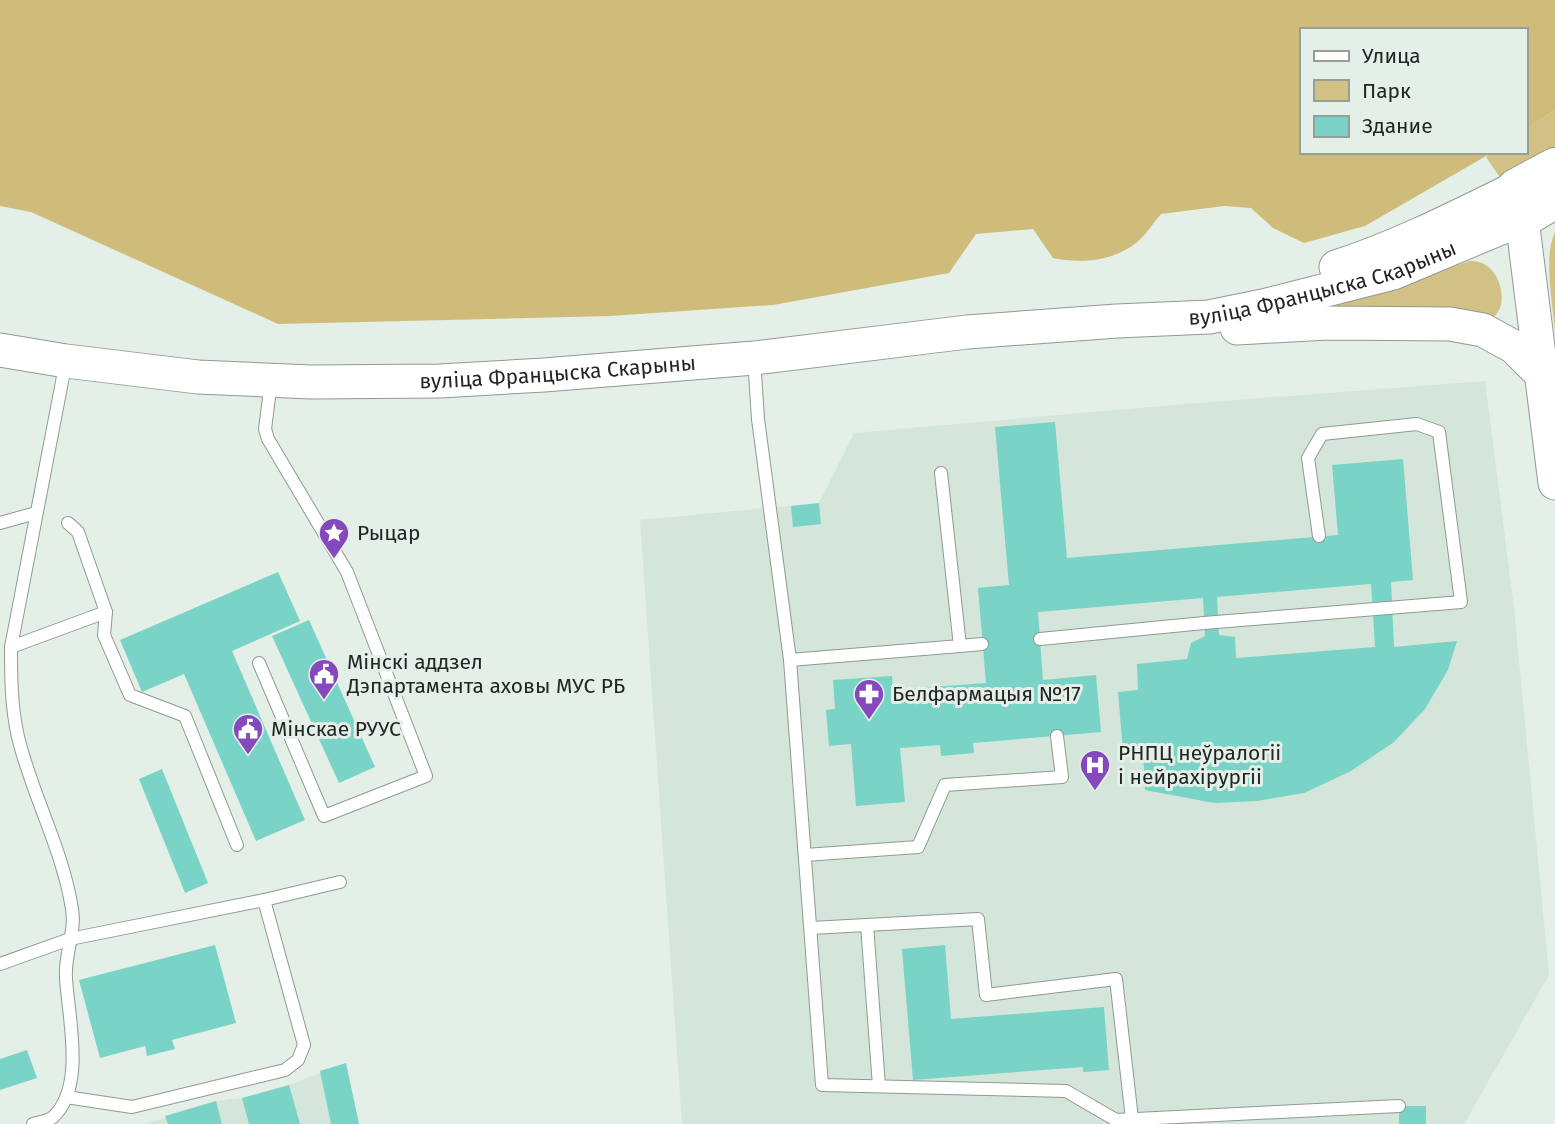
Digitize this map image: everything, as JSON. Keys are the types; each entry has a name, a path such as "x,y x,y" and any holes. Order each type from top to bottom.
{"highway":[{"path":"1519,203 1555,167"},
{"path":"1519,203 1555,199"}],"main road":[{"name":"вуліца Францыска Скарыны","path":"0,350 198,377 271,382 440,381 754,358 967,332 1127,321 1265,289 1371,256 1459,217 1519,203"},
{"path":"1519,203 1555,483"},
{"path":"1127,321 1223,328 1327,323 1450,324 1483,330 1514,347 1542,375"}],"lane":[{"path":"754,358 758,419 790,660 822,1084 1066,1091 1116,1120 1399,1106"},
{"path":"33,1124 52,1118 66,1097 72,1068 74,1037 65,975 73,913 67,883 19,738 10,694 11,647 66,361"},
{"path":"259,663 324,816 426,776 347,572 268,439 265,429 271,382"},
{"path":"1040,639 1461,602 1439,432 1417,424 1322,434 1308,458 1319,536"},
{"path":"941,473 960,646"},
{"path":"0,523 36,513"},
{"path":"68,523 78,532 106,612 104,635 130,695 185,716 237,845"},
{"path":"11,647 106,612"},
{"path":"790,660 982,644"},
{"path":"805,855 918,847 945,785 1062,777 1057,736"},
{"path":"0,964 70,939 340,882"},
{"path":"66,1097 132,1107 285,1070 298,1060 304,1045 264,900"},
{"path":"811,928 978,919 986,995 1116,979 1132,1119"},
{"path":"867,925 879,1086"}],"shaded area":[{"path":"0,0 1555,0 1555,110 1527,129 1527,28 1300,28 1300,154 1490,154 1365,226 1304,243 1273,228 1251,208 1224,206 1161,214 1136,243 1118,254 1096,260 1053,258 1033,229 976,234 949,273 773,305 610,316 278,324 31,212 0,206"},
{"name":"РНПЦ неўралогіі і нейрахірургіі","path":"1485,381 1514,608 1549,975 1464,1124 682,1124 640,520 819,503 854,433"},
{"path":"346,1063 359,1124 145,1124 216,1101 242,1098 289,1085"}],"green space":[{"path":"1555,110 1555,151 1506,186 1486,157 1490,154 1527,154 1527,129"},
{"path":"1555,232 1555,332 1549,267 1551,242"},
{"path":"1470,261 1487,266 1499,283 1501,306 1493,317 1327,308"}],"building":[{"path":"1055,422 1067,558 1338,535 1332,465 1403,459 1413,580 1391,582 1394,647 1457,641 1448,670 1425,709 1394,742 1351,771 1304,793 1257,801 1214,803 1145,790 1143,750 1123,751 1118,692 1138,690 1137,664 1187,659 1191,643 1205,636 1203,598 1038,612 1043,680 1096,675 1101,732 973,743 974,753 941,756 940,745 900,748 905,802 856,806 851,744 829,746 826,710 835,709 833,680 892,676 893,690 986,683 978,588 1009,585 995,427","holes":["1371,584 1375,647 1236,658 1235,637 1219,635 1217,597"]},
{"path":"819,503 821,524 793,527 791,506"},
{"name":"Мінскае РУУС","path":"278,572 300,621 232,651 305,820 256,841 184,674 142,692 120,640"},
{"name":"Мінскі аддзел Дэпартамента аховы МУС РБ","path":"309,620 375,767 339,783 272,636"},
{"path":"162,769 208,883 185,893 139,779"},
{"path":"215,945 236,1023 172,1040 175,1049 147,1056 145,1046 100,1058 79,980"},
{"path":"945,945 951,1019 1104,1007 1109,1070 1083,1072 1083,1067 913,1080 902,949"},
{"path":"27,1050 37,1078 0,1090 0,1059"},
{"path":"346,1063 359,1124 331,1124 320,1071"},
{"path":"289,1085 300,1124 249,1124 242,1098"},
{"path":"216,1101 222,1124 168,1124 165,1116"},
{"path":"1399,1106 1426,1106 1426,1124 1399,1124"}],"place":[{"name":"Рыцар","path":"334,560"},
{"name":"Мінскі аддзел Дэпартамента аховы МУС РБ","path":"324,701"},
{"name":"Белфармацыя №17","path":"869,721"},
{"name":"Мінскае РУУС","path":"248,756"},
{"name":"РНПЦ неўралогіі і нейрахірургіі","path":"1095,792"}]}
